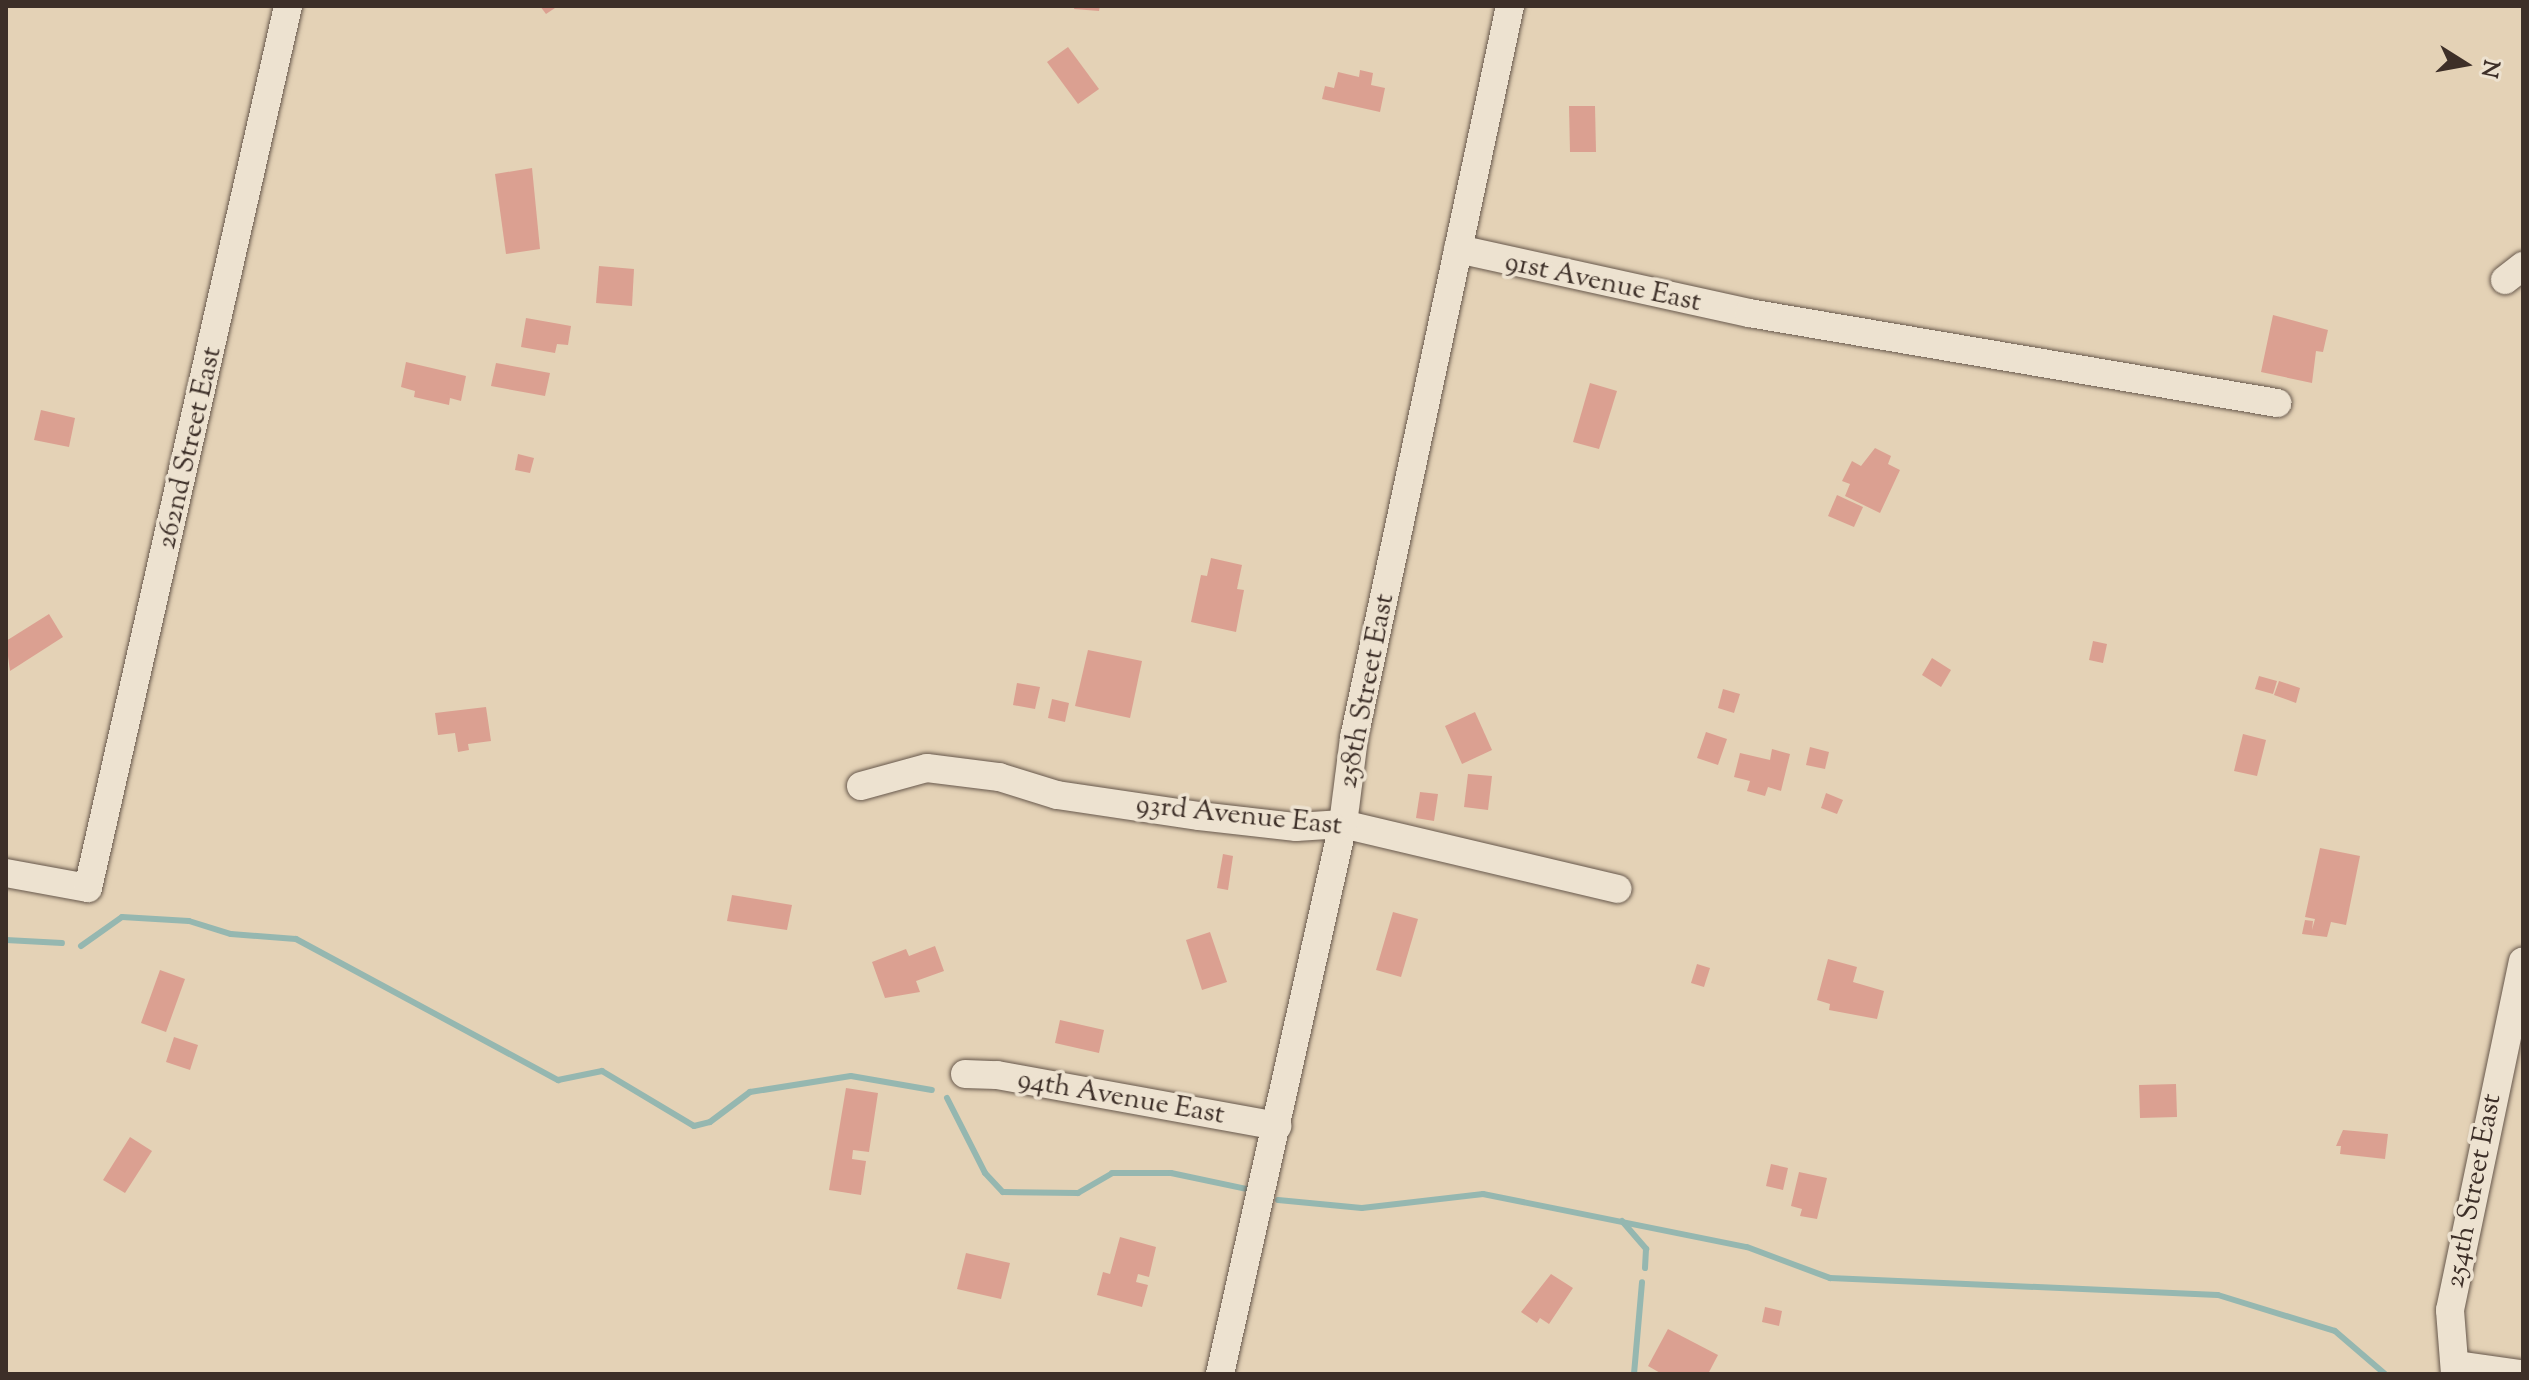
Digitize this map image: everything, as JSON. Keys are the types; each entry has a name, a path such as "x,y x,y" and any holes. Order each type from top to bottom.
{"street":[{"name":"262nd Street East","path":"6,873 88,888 288,6"},
{"name":"258th Street East","path":"1220,1374 1343,824 1354,738 1510,6"},
{"name":"91st Avenue East","path":"1458,249 1749,313 2277,403"},
{"name":"93rd Avenue East","path":"861,786 927,768 999,777 1057,795 1199,816 1296,827 1343,824 1617,889"},
{"name":"254th Street East","path":"2456,1370 2450,1310 2523,962"},
{"name":"94th Avenue East","path":"965,1074 997,1075 1277,1126"},
{"path":"2456,1370 2520,1374"}],"building":[{"path":"540,6 558,6 546,14"},
{"path":"1075,6 1100,6 1099,11 1074,9"},
{"path":"1068,47 1099,89 1078,104 1047,62"},
{"path":"1360,70 1373,73 1371,85 1385,88 1380,112 1322,99 1325,86 1334,88 1338,72 1359,77"},
{"path":"1569,106 1595,106 1596,152 1570,152"},
{"path":"532,168 540,249 506,254 495,174"},
{"path":"599,266 634,269 632,306 596,303"},
{"path":"2273,315 2328,330 2323,352 2316,351 2312,383 2261,372"},
{"path":"526,318 571,326 568,345 557,344 555,353 521,347"},
{"path":"406,362 466,376 461,401 450,398 449,405 414,397 415,391 401,387"},
{"path":"496,363 550,373 545,396 491,386"},
{"path":"1590,383 1617,391 1599,449 1573,442"},
{"path":"41,410 75,418 69,447 34,440"},
{"path":"1875,448 1891,456 1888,464 1900,470 1880,513 1845,496 1850,484 1842,481 1852,461 1861,466"},
{"path":"518,454 534,458 530,473 515,470"},
{"path":"1837,495 1863,507 1854,527 1828,516"},
{"path":"1211,558 1242,565 1237,589 1244,590 1236,632 1191,622 1201,575 1207,576"},
{"path":"49,614 63,637 10,671 6,641"},
{"path":"2093,641 2107,644 2103,663 2089,660"},
{"path":"1088,650 1142,661 1130,718 1075,706"},
{"path":"1932,658 1951,670 1941,687 1922,675"},
{"path":"2259,676 2277,681 2273,694 2255,689"},
{"path":"2279,681 2300,688 2296,703 2274,695"},
{"path":"1017,683 1040,687 1035,709 1013,705"},
{"path":"1723,689 1740,694 1734,713 1718,708"},
{"path":"1052,699 1069,703 1065,722 1048,718"},
{"path":"486,707 491,741 468,744 469,750 458,752 455,733 438,735 435,713"},
{"path":"1475,712 1492,750 1462,764 1445,726"},
{"path":"1706,732 1727,739 1718,765 1697,758"},
{"path":"2243,734 2266,740 2257,776 2234,771"},
{"path":"1810,747 1829,752 1825,769 1806,765"},
{"path":"1772,749 1790,754 1781,791 1768,787 1765,796 1747,791 1750,781 1734,777 1740,753 1770,760"},
{"path":"1468,774 1492,776 1488,810 1464,807"},
{"path":"1420,792 1438,794 1434,821 1416,818"},
{"path":"1826,793 1843,800 1837,814 1821,808"},
{"path":"2320,848 2360,856 2346,925 2331,922 2327,937 2302,934 2305,920 2313,921 2312,930 2315,919 2305,917"},
{"path":"1223,854 1233,856 1228,890 1217,888"},
{"path":"732,895 792,905 787,930 727,921"},
{"path":"1393,912 1418,919 1401,977 1376,970"},
{"path":"1210,932 1227,982 1202,990 1186,940"},
{"path":"935,946 944,971 916,981 920,992 885,998 872,962 906,949 909,956"},
{"path":"1828,959 1857,967 1853,982 1884,991 1877,1019 1829,1010 1830,1004 1817,1000"},
{"path":"1697,964 1710,968 1704,987 1691,983"},
{"path":"160,970 185,979 166,1032 141,1023"},
{"path":"1060,1020 1104,1030 1099,1053 1055,1043"},
{"path":"174,1037 198,1045 190,1070 166,1062"},
{"path":"2176,1084 2177,1117 2140,1118 2139,1085"},
{"path":"846,1088 878,1093 869,1152 853,1150 852,1159 866,1161 861,1195 829,1190"},
{"path":"2343,1130 2388,1134 2385,1159 2340,1154 2341,1146 2336,1146"},
{"path":"130,1137 152,1151 125,1193 103,1180"},
{"path":"1771,1164 1788,1168 1783,1190 1766,1186"},
{"path":"1799,1172 1827,1178 1817,1219 1800,1216 1802,1209 1791,1206"},
{"path":"1120,1237 1156,1247 1149,1277 1138,1274 1136,1282 1148,1285 1142,1307 1097,1295 1103,1272 1110,1274"},
{"path":"966,1253 1010,1263 1001,1299 957,1289"},
{"path":"1551,1274 1573,1288 1549,1324 1540,1318 1537,1323 1521,1312"},
{"path":"1765,1307 1782,1311 1779,1326 1762,1322"},
{"path":"1668,1329 1718,1355 1708,1374 1662,1374 1648,1366"}],"waterway":[{"path":"81,946 122,917 189,921 231,934 296,939 558,1080 602,1071 694,1126 710,1122 750,1092 851,1076 932,1090"},
{"path":"6,940 62,943"},
{"path":"947,1098 985,1173 1003,1192 1078,1193 1112,1173 1171,1173 1247,1189"},
{"path":"1278,1200 1362,1208 1483,1194 1747,1247 1830,1278 2218,1295 2335,1331 2385,1374"},
{"path":"1622,1221 1646,1249 1645,1268"},
{"path":"1634,1374 1642,1282"}]}
